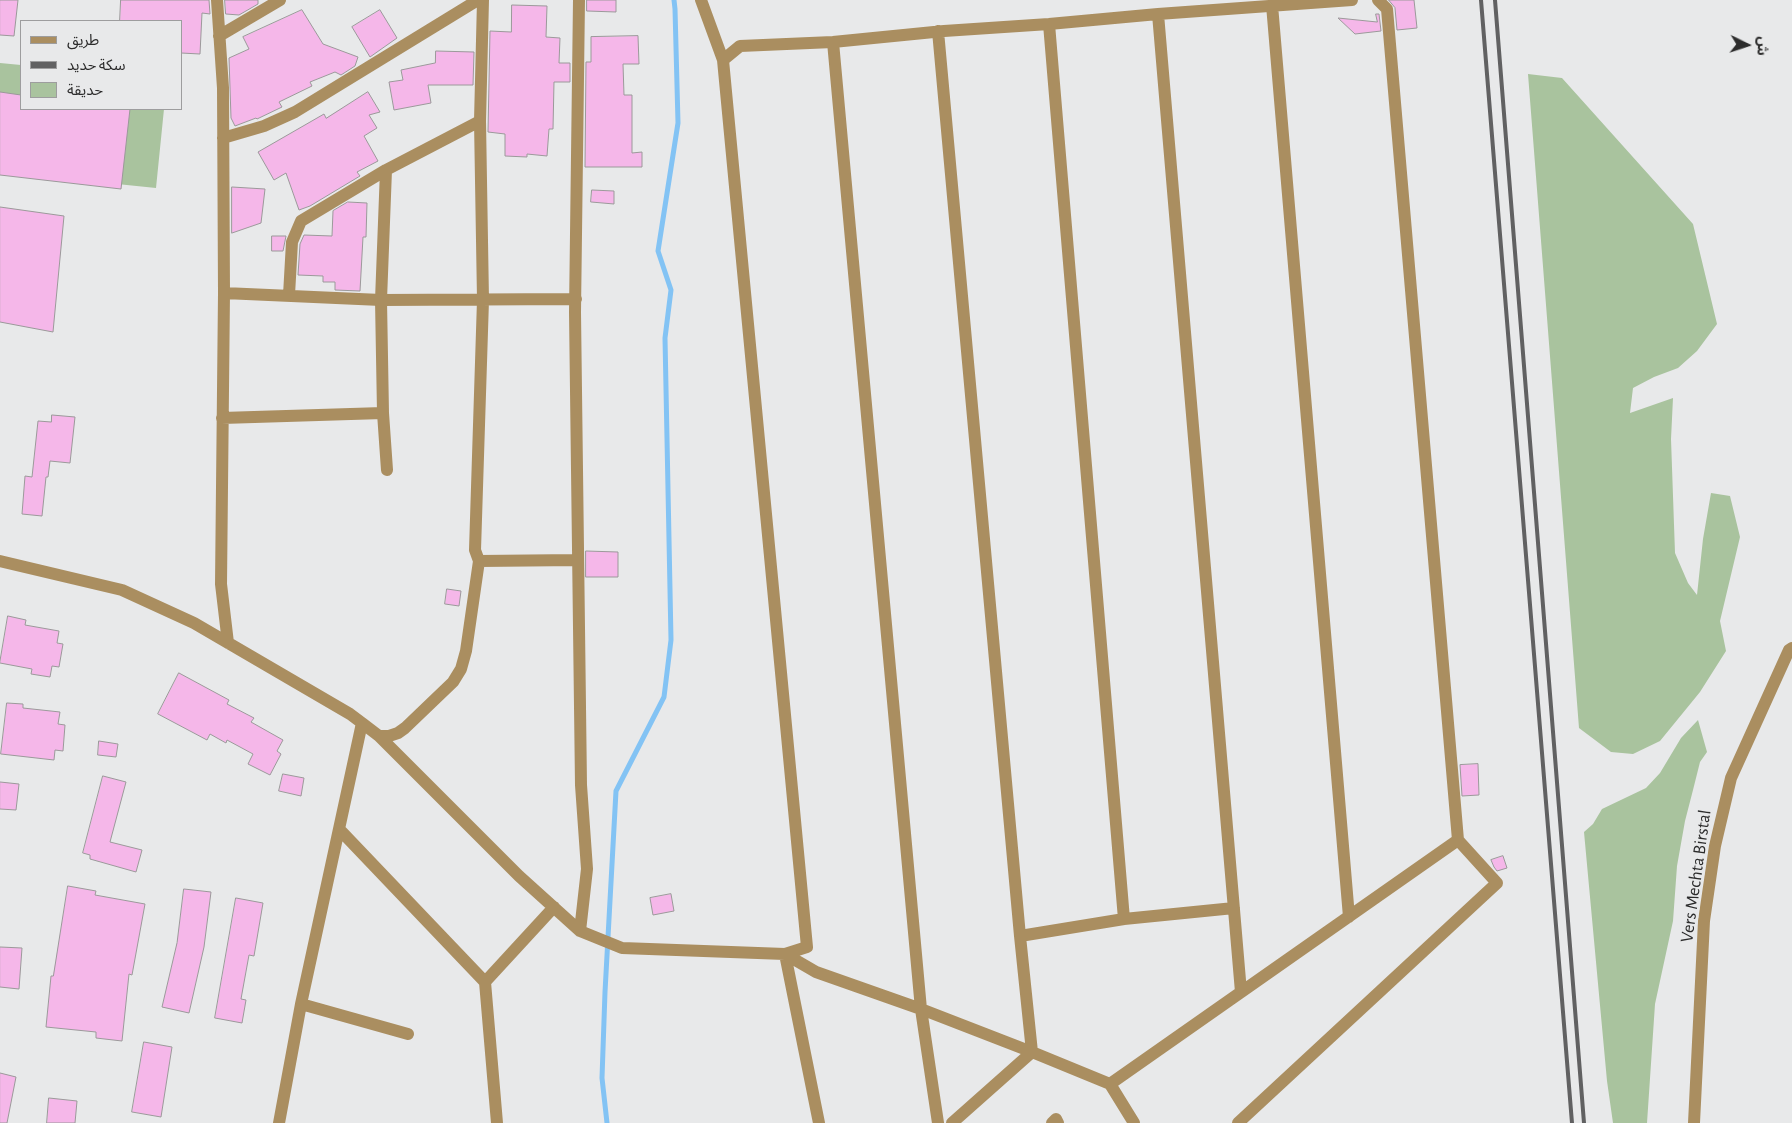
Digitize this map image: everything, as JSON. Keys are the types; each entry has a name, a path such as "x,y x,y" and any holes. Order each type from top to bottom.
{"street":[{"path":"216,0 223,88 224,293 221,584 228,643"},
{"path":"219,36 280,0"},
{"path":"223,138 264,126 295,112 478,0"},
{"path":"379,736 389,736 405,728 453,682 461,669 466,651 479,561 475,550 483,300 480,121 483,0"},
{"path":"579,0 576,298 578,560 581,785 587,869 580,931"},
{"path":"0,561 122,590 194,623 350,714 379,736 519,876 580,931 622,948 785,954 807,948 723,60 701,0"},
{"path":"723,60 740,46 833,42 938,31 1352,0"},
{"path":"1238,1123 1497,882 1458,840 1387,9 1378,0"},
{"path":"1272,6 1349,917"},
{"path":"1158,14 1241,992"},
{"path":"1050,24 1124,919"},
{"path":"938,31 1032,1052"},
{"path":"833,42 922,1009 938,1123"},
{"path":"289,295 292,242 301,221 386,170 480,121"},
{"path":"386,170 381,300 386,470"},
{"path":"224,293 381,300 576,298"},
{"path":"222,418 383,413"},
{"path":"479,561 578,560"},
{"name":"Vers Mechta Birstal","path":"1694,1123 1704,921 1715,846 1731,778 1792,648"},
{"path":"279,1123 301,1004 362,723"},
{"path":"339,829 485,982 498,1123"},
{"path":"1110,1084 1458,840"},
{"path":"485,982 554,907"},
{"path":"1020,936 1124,919 1234,908"},
{"path":"785,954 816,972 922,1009 1110,1084 1134,1123"},
{"path":"785,954 819,1123"},
{"path":"301,1004 408,1034"},
{"path":"952,1123 1032,1052"},
{"path":"1052,1123 1056,1119 1058,1123"}],"green space":[{"path":"0,63 20,65 20,110 164,110 156,188 0,172"},
{"path":"1528,74 1562,78 1693,224 1717,324 1697,351 1678,368 1654,377 1633,388 1630,413 1673,398 1671,439 1675,553 1688,583 1697,595 1703,539 1711,493 1730,496 1740,537 1720,621 1726,651 1700,692 1660,741 1633,754 1611,752 1579,728"},
{"path":"1698,720 1707,752 1700,762 1685,821 1677,866 1673,921 1655,1004 1647,1123 1613,1123 1607,1081 1584,832 1593,824 1602,809 1646,788 1660,773 1681,738"}],"building":[{"path":"0,0 18,0 14,36 0,35"},
{"path":"121,0 209,0 210,14 202,13 200,54 182,53 182,20 120,20"},
{"path":"225,0 258,0 258,4 239,15 226,14"},
{"path":"587,0 616,0 616,12 587,11"},
{"path":"1389,0 1414,0 1417,28 1397,30 1395,8"},
{"path":"512,5 547,6 546,37 560,38 559,63 570,63 570,82 554,82 553,129 549,129 547,156 527,154 527,157 505,156 505,134 488,132 490,31 511,32"},
{"path":"302,10 323,44 358,57 355,66 341,75 335,72 310,82 312,86 279,102 282,107 257,119 235,126 231,118 229,58 249,49 243,37"},
{"path":"380,10 397,38 370,57 352,27"},
{"path":"1376,14 1379,14 1381,31 1355,34 1338,18 1377,22"},
{"path":"638,36 639,64 623,64 624,95 632,95 632,153 642,152 642,167 585,167 586,62 591,62 591,37"},
{"path":"436,51 474,52 473,85 428,85 431,103 394,110 389,82 403,80 401,70 435,63"},
{"path":"0,92 20,95 20,110 130,110 121,189 0,175"},
{"path":"368,92 380,112 369,115 377,128 364,136 378,161 357,172 360,176 310,206 299,210 286,173 274,180 258,152 324,114 326,118"},
{"path":"232,187 265,189 261,223 232,233"},
{"path":"592,190 614,191 614,204 591,202"},
{"path":"348,202 367,203 366,237 363,237 360,291 335,290 335,282 323,282 323,276 298,275 300,244 304,235 332,236 333,211"},
{"path":"0,207 64,216 53,332 0,322"},
{"path":"272,236 286,236 283,251 272,251"},
{"path":"52,415 75,417 70,463 50,461 48,477 46,477 42,516 22,514 25,476 32,477 38,421 51,422"},
{"path":"586,551 618,552 618,577 586,577"},
{"path":"447,589 461,591 459,606 445,604"},
{"path":"8,616 26,620 25,625 59,631 57,643 63,644 59,667 52,666 50,677 31,674 32,669 0,663"},
{"path":"179,673 229,700 227,704 254,718 251,722 283,740 277,751 281,754 270,775 248,764 253,754 227,740 226,743 210,734 207,740 158,714"},
{"path":"7,703 23,704 23,708 60,712 58,724 65,725 63,751 55,750 54,760 1,754"},
{"path":"99,741 118,744 116,757 98,755"},
{"path":"1478,764 1479,795 1462,796 1460,765"},
{"path":"283,774 304,778 301,796 279,791"},
{"path":"103,776 126,782 110,842 142,850 136,872 90,859 90,855 83,853"},
{"path":"0,782 19,784 16,810 0,809"},
{"path":"1503,856 1507,868 1497,871 1491,860"},
{"path":"68,886 96,891 95,895 145,904 132,975 129,974 122,1041 96,1038 96,1032 46,1027 51,976 53,976"},
{"path":"184,889 211,892 204,947 189,1013 162,1007 177,943"},
{"path":"671,894 674,911 653,915 650,898"},
{"path":"236,898 263,903 254,956 249,955 241,999 246,1000 242,1023 215,1018"},
{"path":"0,947 22,948 19,989 0,987"},
{"path":"144,1042 172,1047 161,1117 132,1112"},
{"path":"0,1073 16,1077 7,1123 0,1123"},
{"path":"49,1098 77,1101 75,1123 47,1123"}],"waterway":[{"path":"607,1123 602,1078 616,791 664,697 671,640 665,338 671,290 658,251 678,123 674,0"}],"railway":[{"path":"1481,0 1572,1123"},
{"path":"1495,0 1584,1123"}]}
